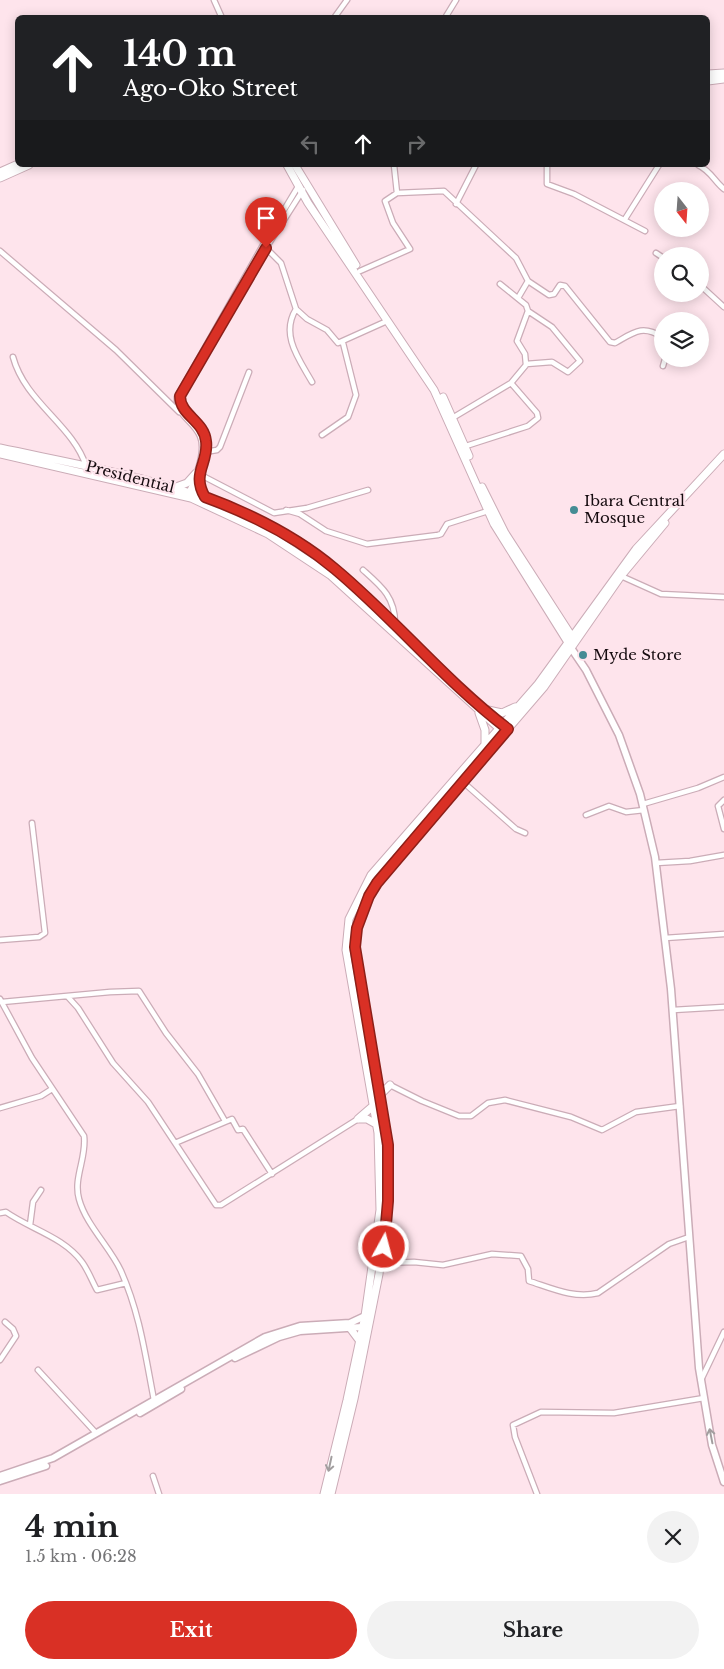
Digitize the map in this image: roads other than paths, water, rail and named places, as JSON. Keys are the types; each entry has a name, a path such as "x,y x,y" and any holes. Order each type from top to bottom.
{"main road":[{"path":"710,74 724,72"},
{"path":"710,81 724,79"},
{"path":"0,172 15,165"},
{"path":"0,178 25,167"},
{"path":"288,167 438,388 454,417 498,520 572,642"},
{"path":"296,167 302,186 387,321 438,397 488,511 572,642"},
{"name":"Presidential","path":"0,448 86,466 175,488 190,495 205,497 248,515 311,551 333,568 395,623 479,709 504,729"},
{"path":"0,454 190,495 248,523 310,559 374,612 479,709 484,724 485,745"},
{"path":"353,1386 380,1218 378,1133 346,950 349,919 371,875 485,745 504,729 544,687 631,555 724,454"},
{"path":"324,1494 350,1400 380,1263 388,1201 388,1145 355,947 357,928 369,896 377,883 463,782 621,576 672,516 724,461"},
{"path":"175,488 187,483 197,475 205,497"},
{"path":"479,709 502,713 522,703"},
{"path":"377,1079 390,1085 380,1095"},
{"path":"358,1120 373,1106"},
{"path":"358,1120 367,1119 376,1124"},
{"path":"350,1328 359,1340"},
{"path":"331,1494 337,1449"}],"street":[{"path":"214,0 221,15"},
{"path":"336,15 347,0"},
{"path":"448,15 456,0"},
{"path":"394,167 397,193"},
{"path":"456,204 470,181 475,167"},
{"path":"547,167 545,175 547,184 574,194 645,231"},
{"path":"625,219 657,167"},
{"path":"703,167 708,169 724,189"},
{"path":"182,415 177,403 181,386 302,186"},
{"path":"360,272 410,249 393,223 385,201 397,193 444,191 516,258 528,281 549,294 554,294 560,285 565,286 612,344 634,331 654,332"},
{"path":"264,246 281,263 296,309 307,319 327,330 338,343 344,343 387,321"},
{"path":"190,495 205,452 206,442 204,432 183,409 180,403 180,396 264,246"},
{"path":"0,251 116,350 197,430 202,443 197,475"},
{"path":"518,298 528,281"},
{"path":"454,417 511,383 526,364 525,354 517,342 528,312 526,305 500,284"},
{"path":"709,293 724,307"},
{"path":"296,309 290,318 291,340 312,382"},
{"path":"526,364 552,362 568,372 580,361 552,328 528,312"},
{"path":"322,435 348,417 356,395 344,343"},
{"path":"13,357 22,381 79,451 86,466"},
{"path":"205,452 217,450 220,447 249,372"},
{"path":"466,446 528,426 538,418 537,413 511,383"},
{"path":"197,475 274,513 307,508 368,490"},
{"path":"286,510 300,514 326,531 366,544 438,535 441,534 447,524 488,511"},
{"path":"363,570 390,596 394,607 395,623"},
{"path":"621,576 661,594 724,597"},
{"path":"572,642 619,735 643,807 656,863 673,1010 700,1382 712,1445 724,1482"},
{"path":"586,814 608,806 626,812 698,788 724,777"},
{"path":"463,782 516,829 525,833"},
{"path":"724,800 718,806 724,829"},
{"path":"0,940 45,936 32,823"},
{"path":"656,863 690,861 724,855"},
{"path":"665,938 724,934"},
{"path":"154,1400 141,1326 126,1282 78,1198 78,1183 86,1149 84,1136 52,1089 13,1025 1,1001 139,991 166,1033 198,1074 225,1121"},
{"path":"68,997 78,1008 113,1062 148,1102 216,1205 220,1205 272,1174 358,1120"},
{"path":"673,1010 724,1007"},
{"path":"390,1085 456,1115 471,1116 488,1103 505,1100 571,1117 602,1130 636,1112 680,1106"},
{"path":"0,1108 41,1096 52,1089"},
{"path":"175,1143 232,1119 238,1130 242,1129 272,1174"},
{"path":"30,1225 34,1202 41,1190"},
{"path":"0,1213 6,1212 30,1225 53,1238 76,1255 97,1290 126,1282"},
{"path":"380,1263 414,1262 443,1264 492,1254 521,1256 528,1269 529,1281 559,1291 589,1295 598,1293 669,1244 689,1237"},
{"path":"0,1476 46,1461 264,1337 300,1326 350,1323 364,1316"},
{"path":"0,1360 16,1336 13,1329 5,1322"},
{"path":"0,1481 54,1462 222,1365 270,1341 300,1330 362,1327"},
{"path":"700,1382 724,1332"},
{"path":"38,1370 96,1433"},
{"path":"537,1494 513,1425 541,1412 614,1413 704,1398"},
{"path":"154,1476 159,1494"}],"place":[{"name":"Ibara Central Mosque","path":"574,510"},
{"name":"Myde Store","path":"583,655"}]}
